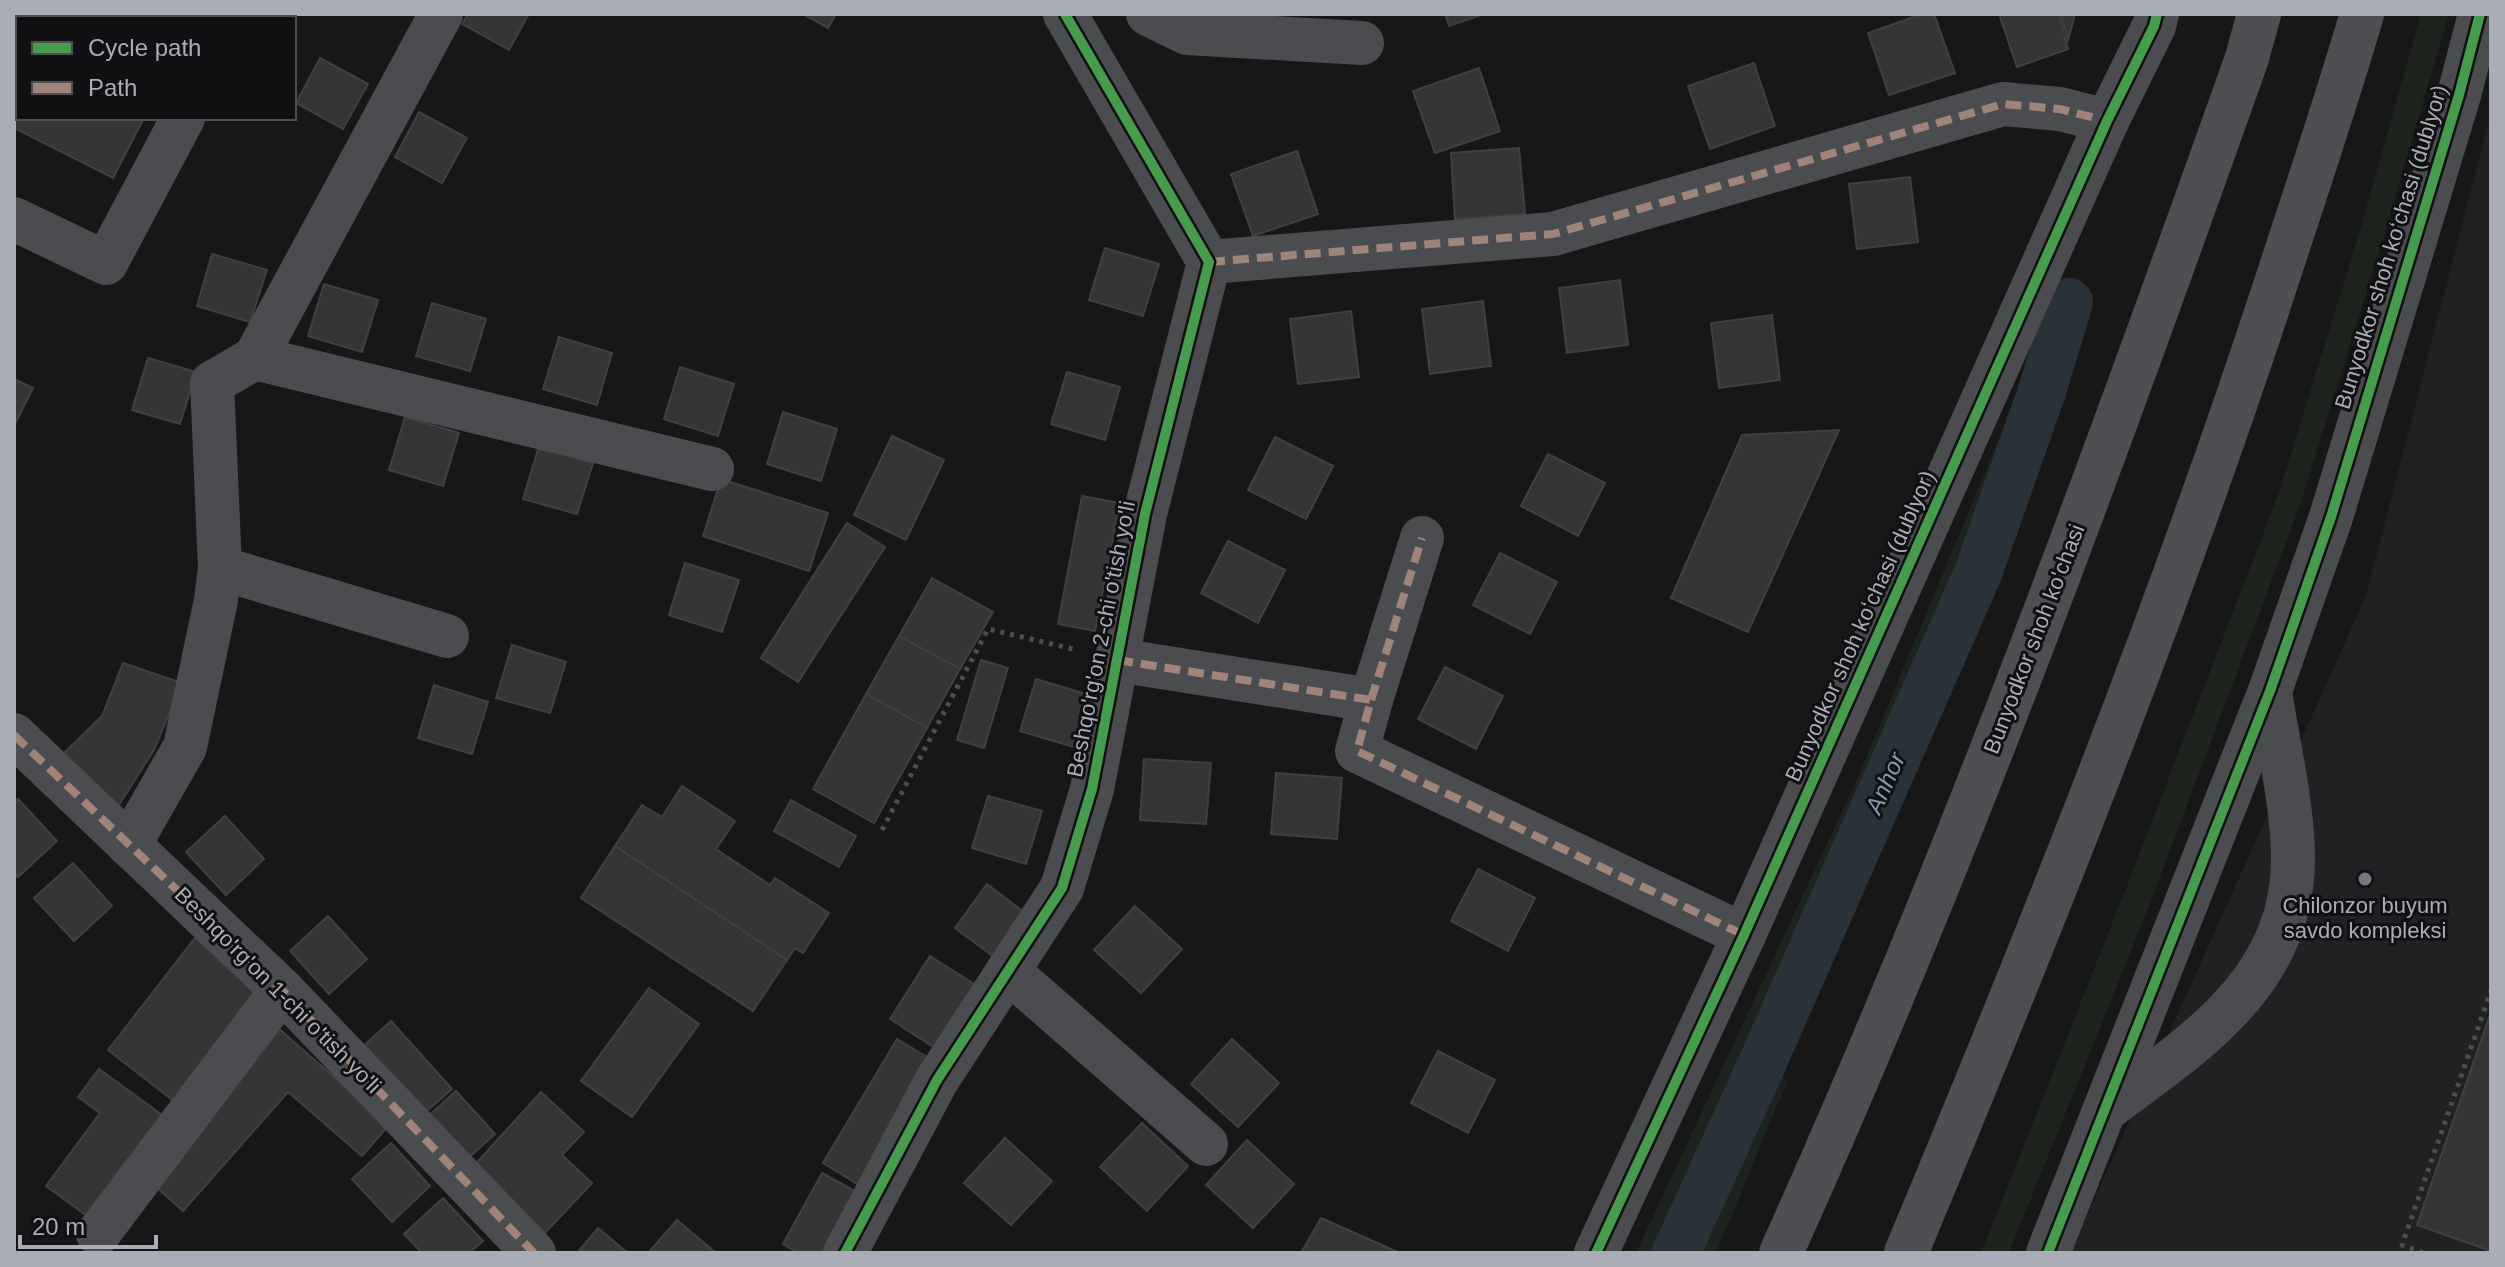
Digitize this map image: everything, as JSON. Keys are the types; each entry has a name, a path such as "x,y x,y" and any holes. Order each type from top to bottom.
{"main road":[{"name":"Bunyodkor shoh ko'chasi","path":"1781,1253 1877,1032 2005,715 2127,396 2247,58 2259,14"},
{"path":"1906,1253 2094,792 2224,441 2362,14"}],"street":[{"path":"129,845 185,747 216,600 220,568 212,383 255,358 441,14"},
{"path":"1065,14 1209,262 1553,234 2003,104 2060,109 2107,121"},
{"path":"1148,14 1187,33 1362,43"},
{"name":"Bunyodkor shoh koʻchasi (dublyor)","path":"1596,1253 1744,935 2157,14"},
{"name":"Bunyodkor shoh koʻchasi (dublyor)","path":"2048,1253 2270,691 2331,517 2459,95 2480,14"},
{"path":"14,219 106,263 182,120"},
{"name":"Beshqo'rg'on 2-chi o'tish yo'li","path":"845,1253 937,1080 1062,888 1092,789 1145,514 1209,262"},
{"path":"255,358 712,469"},
{"path":"1422,538 1357,751 1744,935"},
{"path":"220,568 447,636"},
{"path":"1117,660 1371,700"},
{"path":"2105,1110 2224,1016 2243,995 2275,947 2285,920 2293,857 2291,824 2270,691"},
{"name":"Beshqo'rg'on 1-chi o'tish yo'li","path":"14,735 282,990 534,1253"},
{"path":"1008,971 1206,1144"},
{"path":"98,1234 282,990"}],"path":[{"path":"882,830 988,629 1117,660"},
{"path":"2423,1253 2402,1245 2491,991"}],"shaded area":[{"path":"2421,14 2449,14 2301,502 2151,901 2009,1253 1981,1253 2279,493 2359,234"},
{"name":"Chilonzor buyum savdo kompleksi","path":"2491,112 2491,1253 2070,1253 2366,596"},
{"path":"2043,356 1975,554 1761,1053 1787,1082 1716,1253 1636,1253 1857,779 2031,362"}],"building":[{"path":"14,14 196,14 16,16 16,120 143,120 113,178 14,128"},
{"path":"468,14 529,14 509,50 462,24"},
{"path":"803,14 836,14 828,28"},
{"path":"1445,14 1484,14 1449,26"},
{"path":"1922,14 1934,14 1955,73 1889,95 1868,33"},
{"path":"1999,14 2059,14 2068,49 2017,67"},
{"path":"2061,14 2075,14 2068,40"},
{"path":"320,58 368,84 343,129 296,103"},
{"path":"1754,63 1775,126 1710,149 1688,86"},
{"path":"1479,68 1500,131 1435,153 1413,91"},
{"path":"419,112 467,138 442,183 395,157"},
{"path":"1519,148 1525,214 1455,219 1451,153"},
{"path":"1297,151 1318,214 1253,236 1231,174"},
{"path":"1910,177 1918,242 1857,249 1849,184"},
{"path":"1105,248 1159,264 1143,316 1089,300"},
{"path":"212,254 267,270 250,322 197,306"},
{"path":"1620,280 1628,345 1567,353 1559,288"},
{"path":"324,284 378,300 362,352 308,336"},
{"path":"1483,301 1491,366 1430,374 1422,309"},
{"path":"432,303 486,319 470,371 416,356"},
{"path":"1351,311 1359,377 1298,384 1290,319"},
{"path":"1772,315 1780,380 1719,388 1711,323"},
{"path":"559,337 612,353 597,405 543,389"},
{"path":"148,358 196,372 180,424 132,410"},
{"path":"680,367 734,384 718,436 664,419"},
{"path":"1067,372 1120,387 1105,440 1051,424"},
{"path":"14,379 33,388 14,426"},
{"path":"783,412 837,429 821,481 767,464"},
{"path":"405,417 459,433 443,486 389,470"},
{"path":"1839,430 1748,632 1671,598 1742,435"},
{"path":"892,436 944,460 906,540 854,515"},
{"path":"1275,437 1333,466 1306,519 1248,490"},
{"path":"539,446 593,463 577,514 523,499"},
{"path":"1548,454 1605,483 1578,536 1521,506"},
{"path":"721,479 828,513 809,571 703,536"},
{"path":"1082,496 1120,503 1095,631 1058,624"},
{"path":"847,523 885,547 798,682 761,658"},
{"path":"1228,541 1285,570 1258,623 1201,593"},
{"path":"1500,553 1557,582 1530,634 1473,605"},
{"path":"685,563 739,580 722,632 669,615"},
{"path":"932,578 993,612 960,669 899,636"},
{"path":"899,636 960,669 927,728 866,694"},
{"path":"512,645 566,662 550,713 496,698"},
{"path":"981,660 1008,668 984,748 957,740"},
{"path":"123,663 182,683 154,750 117,808 57,760 102,716"},
{"path":"1445,667 1503,696 1476,749 1418,719"},
{"path":"1036,679 1089,695 1074,747 1020,731"},
{"path":"434,685 488,702 472,754 418,738"},
{"path":"866,694 927,728 874,823 813,789"},
{"path":"1144,759 1211,763 1206,824 1140,820"},
{"path":"1276,773 1342,778 1337,839 1271,834"},
{"path":"682,786 735,821 716,849 770,885 775,878 829,913 803,953 795,948 787,960 615,846 642,805 662,817"},
{"path":"988,796 1042,811 1026,864 972,848"},
{"path":"18,799 57,841 18,877 14,873 14,802"},
{"path":"791,800 856,836 839,867 774,831"},
{"path":"225,816 264,859 226,895 186,852"},
{"path":"615,846 787,960 753,1011 581,898"},
{"path":"73,863 112,906 74,941 34,898"},
{"path":"1478,869 1535,898 1508,951 1451,921"},
{"path":"987,884 1029,916 997,959 955,928"},
{"path":"1135,906 1182,949 1141,993 1094,950"},
{"path":"328,916 367,959 329,994 290,951"},
{"path":"195,938 267,992 179,1105 108,1050"},
{"path":"930,956 982,989 941,1052 890,1019"},
{"path":"649,988 699,1024 632,1117 581,1081"},
{"path":"2491,1012 2491,1251 2417,1225"},
{"path":"391,1021 452,1089 420,1117 359,1050"},
{"path":"278,1028 389,1125 362,1156 288,1092 183,1211 147,1179"},
{"path":"897,1039 934,1061 859,1185 823,1163"},
{"path":"1232,1039 1279,1083 1238,1127 1191,1084"},
{"path":"1438,1051 1495,1080 1468,1133 1411,1103"},
{"path":"99,1069 172,1122 98,1224 46,1186 100,1113 78,1097"},
{"path":"456,1091 495,1134 464,1162 425,1119"},
{"path":"541,1092 584,1132 562,1155 592,1183 543,1235 471,1169"},
{"path":"1142,1123 1188,1166 1147,1211 1100,1167"},
{"path":"1005,1138 1052,1181 1011,1225 964,1183"},
{"path":"1247,1140 1294,1184 1253,1228 1206,1185"},
{"path":"391,1143 430,1186 392,1222 352,1179"},
{"path":"822,1173 862,1195 830,1253 798,1253 783,1244"},
{"path":"443,1198 483,1241 469,1253 422,1253 404,1234"},
{"path":"1321,1218 1400,1253 1301,1253"},
{"path":"677,1220 716,1253 648,1253"},
{"path":"598,1228 628,1253 577,1253"}],"waterway":[{"name":"Anhor","path":"1676,1253 1978,573 2042,391 2069,302"}],"marked path":[{"path":"1209,262 1553,234 2003,104 2060,109 2107,121"},
{"path":"1371,700 1422,538"},
{"path":"1117,660 1371,700 1357,751 1744,935"},
{"path":"14,735 282,990 534,1253"}],"cycle path":[{"path":"845,1253 937,1080 1062,888 1092,789 1145,514 1209,262 1065,14"},
{"path":"1596,1253 1744,935 2157,14"},
{"path":"2048,1253 2270,691 2331,517 2459,95 2480,14"}],"place":[{"name":"Chilonzor buyum savdo kompleksi","path":"2365,879"}]}
